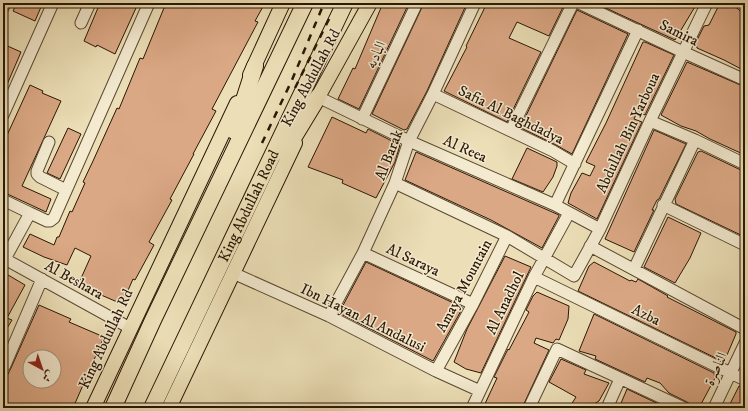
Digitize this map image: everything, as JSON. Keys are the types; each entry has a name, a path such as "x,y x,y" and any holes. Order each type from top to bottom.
{"highway":[{"path":"113,408 153,320 305,3"},
{"name":"King Abdullah Road","path":"152,408 345,3"},
{"path":"153,320 163,285 237,124 255,66"},
{"path":"184,339 209,300 271,174 318,97"}],"main road":[{"name":"King Abdullah Rd","path":"92,408 255,66 283,3"},
{"name":"King Abdullah Rd","path":"169,408 318,97 368,5"}],"street":[{"path":"3,8 5,3"},
{"path":"3,115 53,3"},
{"path":"81,23 90,3"},
{"path":"3,200 47,221 54,218 148,3"},
{"name":"الباديه","path":"362,119 417,3"},
{"name":"Al Barak","path":"329,316 363,253 395,183 409,141 433,94 475,3"},
{"path":"511,130 573,3"},
{"name":"Samira","path":"580,3 745,80"},
{"name":"Abdullah Bin Yarboua","path":"544,259 574,276 600,229 707,3"},
{"path":"555,205 638,30"},
{"name":"Safia Al Baghdadya","path":"433,94 553,150 575,164"},
{"name":"Al Reea","path":"318,97 409,141 555,205 600,229"},
{"path":"650,121 695,140 745,164"},
{"path":"634,269 695,140"},
{"path":"49,142 37,174 40,178 66,190"},
{"path":"395,183 507,236 544,259"},
{"path":"663,206 745,245"},
{"path":"4,258 30,213"},
{"name":"Al Anadhol","path":"472,408 534,278 569,213"},
{"name":"Amaya Mountain","path":"436,371 473,304 507,236"},
{"path":"590,246 745,329"},
{"name":"Al Saraya","path":"363,253 473,304"},
{"name":"Al Beshara","path":"4,258 130,328"},
{"name":"Ibn Hayan Al Andalusi","path":"233,273 329,316 436,371 480,391"},
{"name":"Azba","path":"534,278 745,380"},
{"path":"4,366 42,279"},
{"name":"الناصرة","path":"714,408 745,342"},
{"path":"529,408 557,349 684,408"},
{"path":"607,408 620,379"}],"building":[{"path":"17,3 32,3 41,7 35,21 13,11"},
{"path":"100,3 122,3 136,8 115,54 97,45 96,47 84,41"},
{"path":"166,3 265,3 255,21 258,22 212,109 216,111 170,199 172,200 149,242 154,245 135,280 133,279 122,304 78,285 91,256 75,248 67,265 44,257 23,247 30,234 54,245 57,237 59,237 70,211 72,212 85,183 83,182 117,108 119,109 140,58 143,59"},
{"path":"383,3 409,3 359,109 338,99 353,68 355,69"},
{"path":"424,3 467,3 427,91 407,129 404,130 372,114"},
{"path":"487,3 565,3 549,36 517,22 509,38 541,52 507,122 444,91 467,47 466,46"},
{"path":"595,3 690,3 696,5 675,40"},
{"path":"723,3 731,3 745,15 745,71 697,48 696,42 704,26 709,25 719,5"},
{"path":"577,10 628,34 572,154 521,128 521,126"},
{"path":"643,42 674,55 645,115 637,112 634,119 642,122 597,219 568,203 571,193 582,173 590,176 595,166 586,162 606,123"},
{"path":"3,44 21,52 3,94"},
{"path":"687,62 745,87 745,155 696,131 681,126 661,115"},
{"path":"30,85 43,91 42,93 61,101 22,186 51,199 46,212 3,192 3,144"},
{"path":"332,117 366,133 368,129 400,145 395,162 376,198 342,183 343,180 308,167"},
{"path":"68,128 81,134 60,179 47,173"},
{"path":"654,130 686,144 652,210 654,210 634,252 605,239"},
{"path":"527,148 557,162 553,177 543,192 512,179"},
{"path":"701,151 745,172 745,237 676,204 675,199 698,152"},
{"path":"416,152 559,215 542,248 491,220 405,180"},
{"path":"668,217 701,233 690,258 675,283 644,267"},
{"path":"505,256 531,267 481,373 466,369 454,362 467,329"},
{"path":"366,262 462,307 433,361 339,313"},
{"path":"594,262 630,281 636,282 638,279 668,296 667,297 736,332 724,362 578,291 589,266"},
{"path":"3,272 25,285 7,318 12,320 3,335"},
{"path":"537,292 569,306 568,319 559,340 556,339 553,343 536,338 534,343 549,350 522,408 483,408 497,378 494,377 529,312 526,310 533,296"},
{"path":"39,305 71,319 69,322 104,337 73,408 3,408 3,384"},
{"path":"594,314 714,373 715,378 699,408 691,408 690,404 669,393 660,383 647,378 645,382 595,359 596,356 579,351"},
{"path":"561,359 586,370 584,374 609,383 599,401 587,408 569,408 576,397 549,382"},
{"path":"739,386 745,387 745,408 728,408"},
{"path":"627,389 667,408 619,408"}],"railway":[{"path":"262,143 292,80 322,8"},
{"path":"295,88 332,13"}]}
